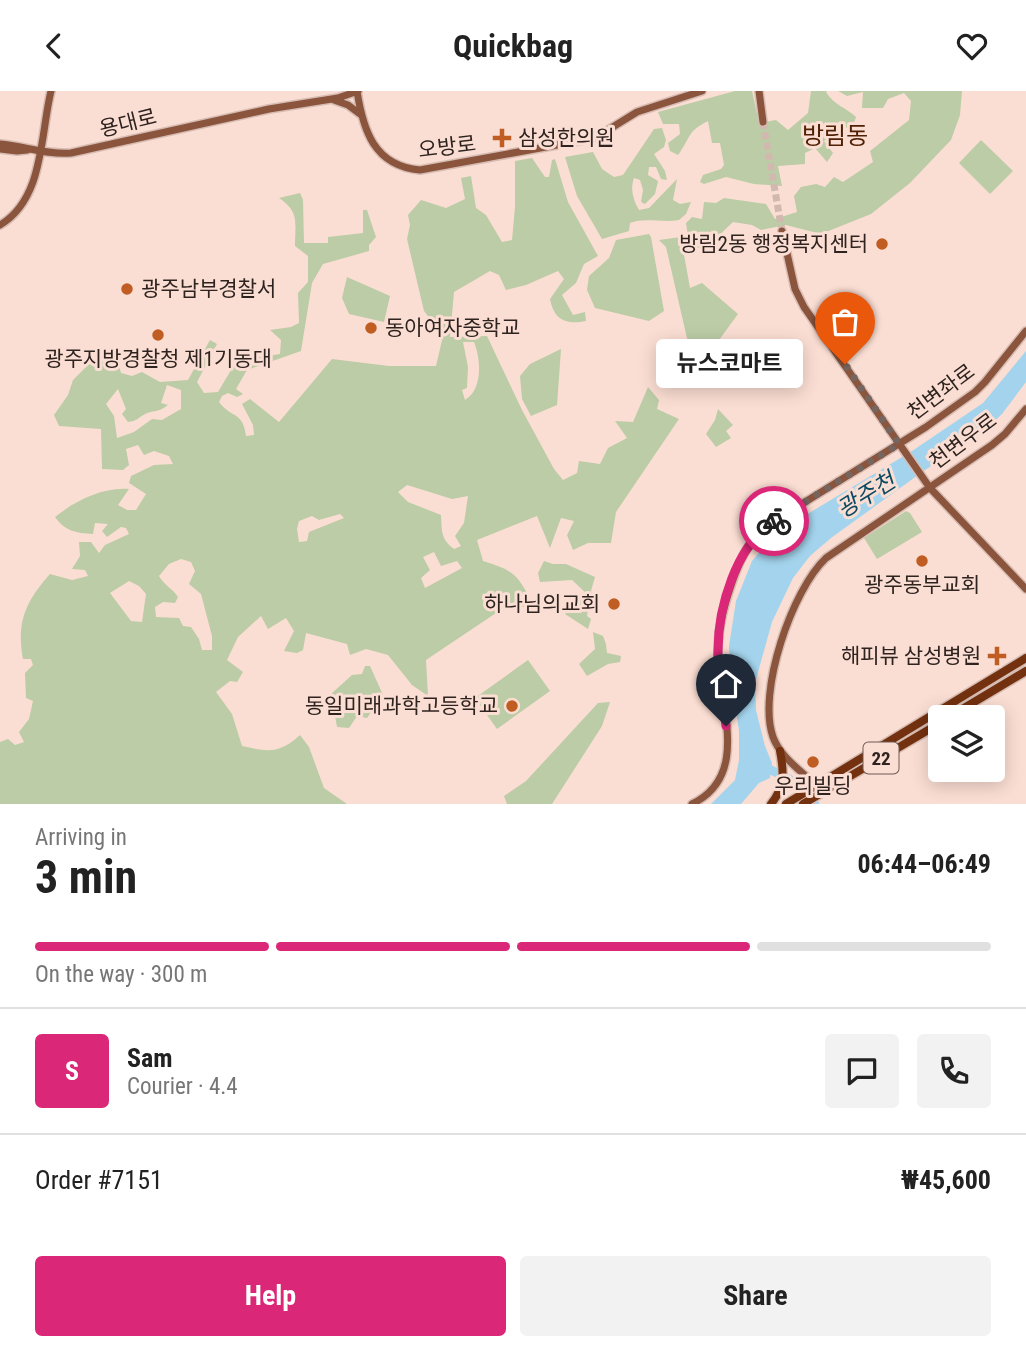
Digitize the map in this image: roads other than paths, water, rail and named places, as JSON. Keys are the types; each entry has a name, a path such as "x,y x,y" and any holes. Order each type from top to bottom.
{"main road":[{"name":"22","path":"803,804 819,789 1026,658"},
{"path":"969,705 1026,671"},
{"name":"22","path":"786,804 928,730"},
{"path":"771,804 782,782 780,751"}],"street":[{"path":"0,225 9,220 28,197 51,91"},
{"name":"용대로","path":"0,143 27,150 63,154 358,91"},
{"name":"오방로","path":"358,91 361,115 369,138 387,158 407,168 429,170 590,139 637,112 702,91"},
{"path":"759,91 764,122"},
{"path":"330,99 348,105 361,115"},
{"name":"용대로","path":"0,149 27,150"},
{"path":"782,231 788,265 801,303 930,488 1026,589"},
{"name":"천변좌로","path":"692,804 715,784 727,762 728,741 718,654 724,602 741,559 759,534 775,521 899,444 975,392 1026,331"},
{"name":"천변우로","path":"819,789 780,751 770,727 769,695 779,651 800,592 814,570 826,558 1001,438 1026,409"}],"water":[{"name":"광주천","path":"1026,351 1026,382 1002,414 982,433 925,470 831,538 810,556 793,578 772,622 755,683 756,710 772,763 770,778 759,783 741,804 711,804 735,780 739,760 739,731 729,646 736,601 752,561 776,533 912,451 983,403"}],"waterway":[{"path":"762,763 791,780 815,804"}],"tunnel":[{"path":"763,122 782,231"}],"place":[{"name":"삼성한의원","path":"502,138"},
{"name":"방림2동 행정복지센터","path":"882,244"},
{"name":"광주남부경찰서","path":"127,289"},
{"name":"동아여자중학교","path":"371,328"},
{"name":"광주지방경찰청 제1기동대","path":"158,335"},
{"name":"뉴스코마트","path":"845,364"},
{"name":"광주동부교회","path":"922,561"},
{"name":"하나님의교회","path":"614,604"},
{"name":"해피뷰 삼성병원","path":"997,656"},
{"name":"동일미래과학고등학교","path":"512,706"},
{"name":"우리빌딩","path":"813,762"}],"district":[{"name":"방림동","path":"835,136"}]}
